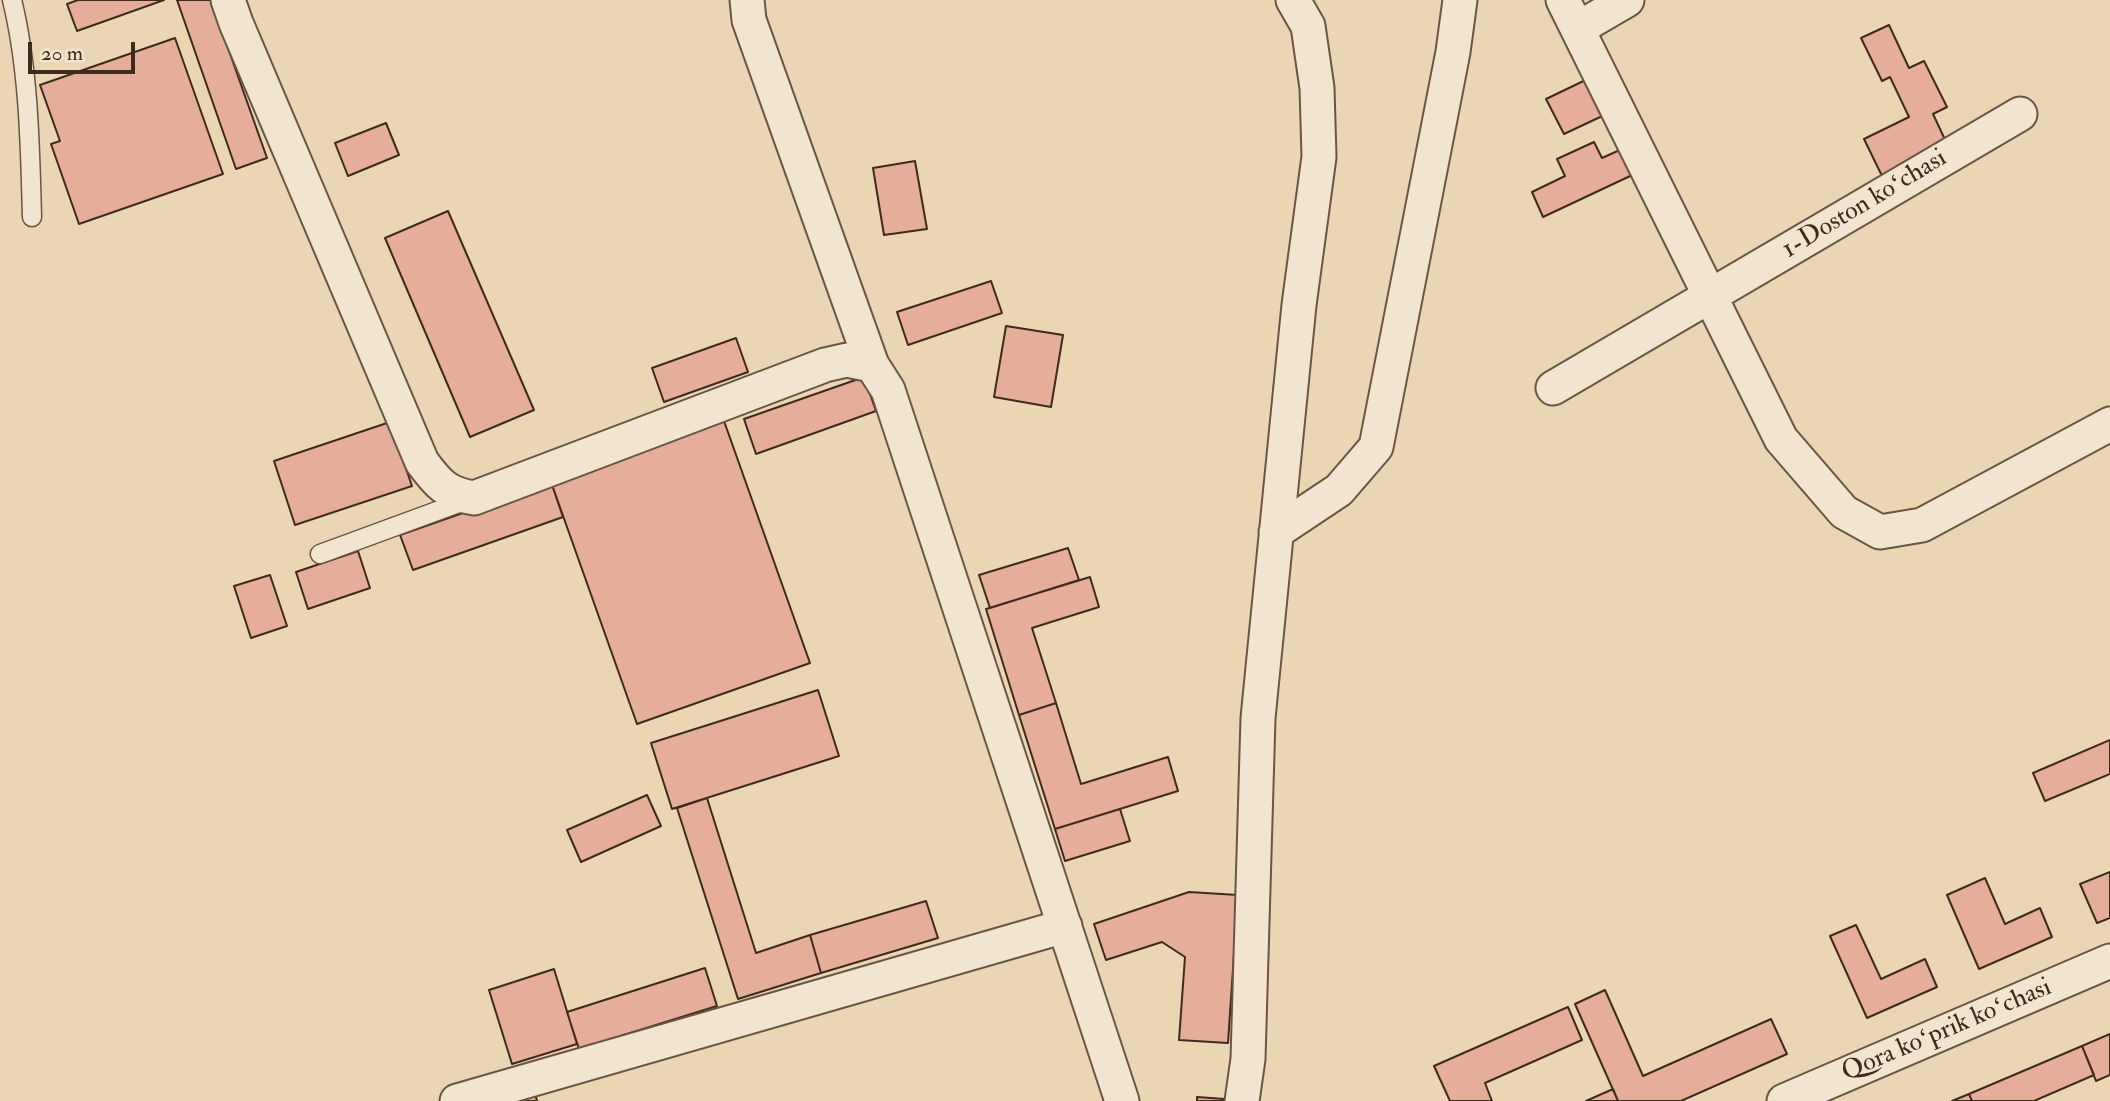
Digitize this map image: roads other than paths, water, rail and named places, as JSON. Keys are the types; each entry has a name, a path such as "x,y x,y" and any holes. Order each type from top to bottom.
{"street":[{"path":"228,0 422,463 453,495 474,498 825,365 847,360 872,365"},
{"path":"747,0 749,20 872,365 888,390 1122,1101"},
{"path":"1242,1101 1248,1059 1258,718 1299,305 1319,157 1317,88 1308,26 1293,0"},
{"path":"1276,532 1339,490 1376,447 1460,0"},
{"path":"1627,0 1571,14 1781,439 1844,512 1880,532 1922,525 2110,424"},
{"name":"1-Doston koʻchasi","path":"1553,388 2020,114"},
{"path":"457,1101 1065,926"},
{"name":"Qora koʻprik koʻchasi","path":"1784,1101 2110,961"}],"lane":[{"path":"12,0 29,127 32,217"},
{"path":"320,554 474,498"}]}
